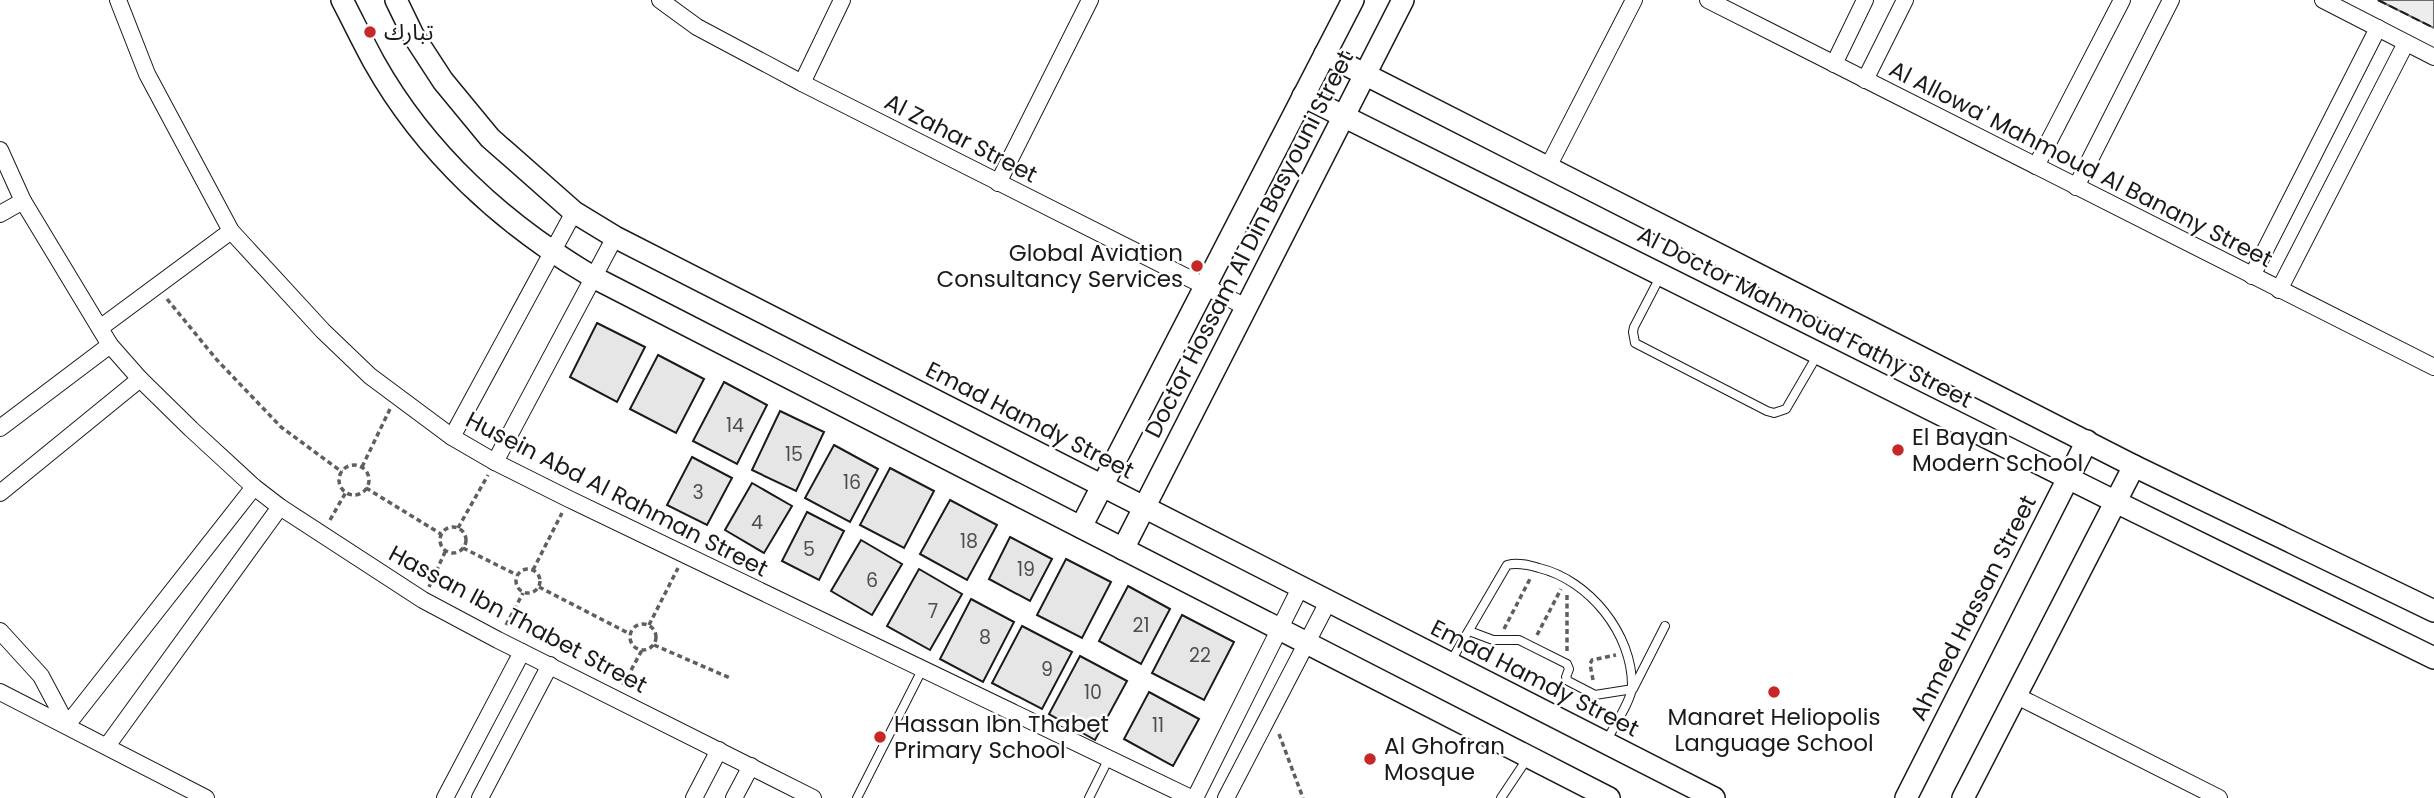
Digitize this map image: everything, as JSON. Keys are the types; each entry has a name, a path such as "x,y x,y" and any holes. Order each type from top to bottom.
{"street":[{"name":"Husein Abd Al Rahman Street","path":"118,0 147,74 230,231 323,331 370,376 452,437 569,499 1108,760 1193,798"},
{"path":"342,0 375,64 416,124 466,182 501,214 552,253 593,277 1609,798"},
{"name":"Emad Hamdy Street","path":"396,0 413,35 464,108 490,138 573,212 615,237 1714,798"},
{"name":"Al Zahar Street","path":"660,0 697,27 802,83 1246,307"},
{"path":"802,83 842,0"},
{"path":"998,183 1090,0"},
{"name":"Doctor Hossam Al Din Basyouni Street","path":"1081,527 1353,0"},
{"name":"Doctor Hossam Al Din Basyouni Street","path":"1123,549 1403,0"},
{"path":"1548,167 1634,0"},
{"name":"Al Allowa' Mahmoud Al Banany Street","path":"1708,0 2434,367"},
{"path":"1834,64 1865,0"},
{"path":"1865,80 1905,0"},
{"path":"2036,166 2122,0"},
{"path":"2076,187 2171,0"},
{"path":"2323,0 2434,57"},
{"path":"2252,276 2378,28"},
{"path":"2279,290 2406,43"},
{"name":"Al Doctor Mahmoud Fathy Street","path":"1325,54 2134,466 2434,611"},
{"name":"Al Doctor Mahmoud Fathy Street","path":"1303,96 2434,658"},
{"name":"Hassan Ibn Thabet Street","path":"0,150 4,174 110,345 140,379 254,487 280,507 424,600 813,798"},
{"path":"0,214 23,201"},
{"path":"452,437 573,212"},
{"path":"100,328 230,231"},
{"path":"495,462 615,237"},
{"path":"0,428 110,345"},
{"path":"0,493 140,379"},
{"name":"Ahmed Hassan Street","path":"1906,798 2087,441"},
{"path":"1963,798 2134,466"},
{"path":"67,725 254,487"},
{"path":"107,746 280,507"},
{"path":"1193,798 1301,586"},
{"path":"1226,798 1328,602"},
{"path":"0,631 41,676 67,725"},
{"path":"444,798 522,652"},
{"path":"480,798 550,665"},
{"path":"0,692 206,798"},
{"path":"2015,695 2217,798"},
{"path":"694,798 719,750"},
{"path":"734,798 751,766"}],"lane":[{"path":"1661,274 1634,327 1635,343 1767,411 1774,413 1786,409 1819,353"},
{"path":"1450,663 1507,565 1536,567 1567,578 1594,599 1614,625 1626,653 1633,689"},
{"path":"1605,743 1665,626"},
{"path":"1469,631 1481,637 1519,640 1567,664 1568,681 1595,695 1633,689"},
{"path":"857,798 922,670"},
{"path":"1501,798 1528,757"},
{"path":"1089,798 1108,760"}],"path":[{"path":"156,286 217,360 281,426 342,471"},
{"path":"362,467 397,396"},
{"path":"458,528 495,462"},
{"path":"351,465 362,467 368,477 366,488 357,494 346,492 340,482 342,471 351,465"},
{"path":"366,488 442,534"},
{"path":"321,534 346,492"},
{"path":"533,570 569,499"},
{"path":"448,528 458,528 464,535 463,548 458,551 446,550 440,543 442,534 448,528"},
{"path":"463,548 517,575"},
{"path":"424,600 446,550"},
{"path":"649,625 684,555"},
{"path":"1499,640 1536,567"},
{"path":"524,569 533,570 540,578 539,587 532,593 523,593 516,585 517,575 524,569"},
{"path":"1531,646 1567,578"},
{"path":"1567,578 1567,664"},
{"path":"539,587 630,634"},
{"path":"498,640 523,593"},
{"path":"637,625 649,625 656,634 654,645 646,650 635,647 630,634 637,625"},
{"path":"654,645 730,678"},
{"path":"616,698 642,650"},
{"path":"1595,695 1590,664 1592,660 1626,653"},
{"path":"1271,712 1303,798"}],"shaded area":[{"path":"2378,0 2434,0 2434,28"}],"building":[{"path":"597,323 645,347 617,402 570,377"},
{"path":"658,355 704,379 676,433 630,409"},
{"path":"724,382 767,405 737,464 693,441"},
{"path":"780,411 824,432 796,491 752,470"},
{"path":"834,445 878,469 850,522 805,498"},
{"path":"692,457 732,478 707,525 667,505"},
{"path":"890,468 934,491 904,548 860,525"},
{"path":"752,483 792,506 764,553 725,530"},
{"path":"950,500 997,525 967,580 920,554"},
{"path":"807,512 844,531 819,580 782,561"},
{"path":"1010,537 1052,559 1030,601 989,579"},
{"path":"861,540 902,564 872,615 831,591"},
{"path":"1066,559 1111,582 1082,638 1037,615"},
{"path":"919,569 962,594 930,650 887,626"},
{"path":"1128,586 1170,609 1141,664 1099,641"},
{"path":"971,599 1014,622 983,682 940,659"},
{"path":"1182,615 1234,642 1204,700 1152,673"},
{"path":"1022,626 1072,652 1042,709 992,683"},
{"path":"1080,656 1127,681 1095,740 1049,714"},
{"path":"1149,692 1199,719 1173,766 1124,739"}],"fence":[{"path":"2378,0 2434,28"}],"place":[{"name":"تبارك","path":"370,32"},
{"name":"Global Aviation Consultancy Services","path":"1197,266"},
{"name":"El Bayan Modern School","path":"1898,450"},
{"name":"Manaret Heliopolis Language School","path":"1774,692"},
{"name":"Hassan Ibn Thabet Primary School","path":"880,737"},
{"name":"Al Ghofran Mosque","path":"1370,759"}]}
